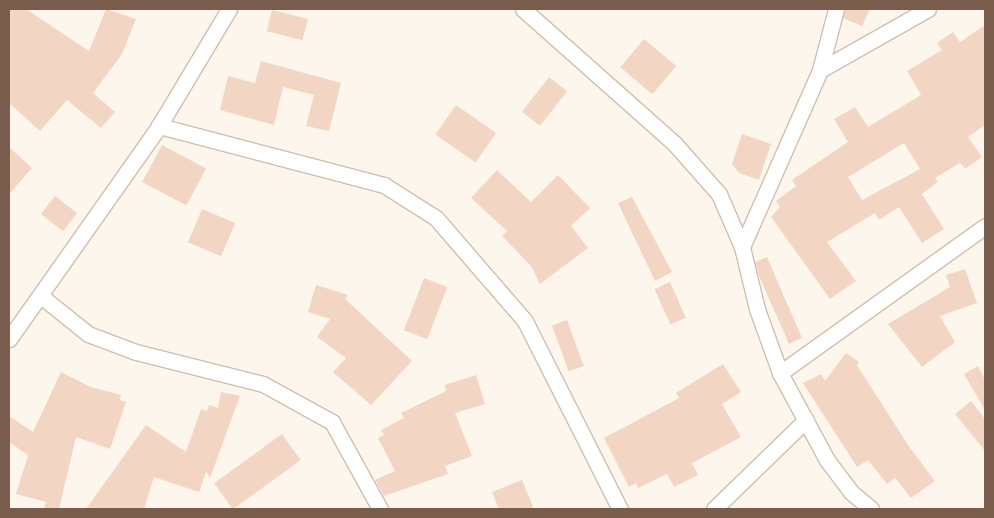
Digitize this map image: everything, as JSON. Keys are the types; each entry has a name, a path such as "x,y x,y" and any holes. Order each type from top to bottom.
{"street":[{"path":"9,339 42,297 159,126 229,9"},
{"path":"522,9 674,143 719,194 742,247 757,310 780,373 806,420 851,492 871,509"},
{"path":"742,247 820,70 836,9"},
{"path":"820,70 928,9"},
{"path":"159,126 384,185 436,218 526,321 620,509"},
{"path":"780,373 985,226"},
{"path":"42,297 88,334 136,352 263,384 332,422 380,509"},
{"path":"714,509 806,420"}],"building":[{"path":"9,9 26,9 89,51 106,9 136,19 122,54 93,93 115,112 101,128 67,100 40,131 9,103"},
{"path":"845,9 870,9 862,26 843,18"},
{"path":"272,10 308,19 303,40 267,31"},
{"path":"985,25 985,125 968,137 982,157 965,169 960,163 935,178 938,182 922,194 944,229 922,243 899,207 879,220 875,213 827,242 856,281 830,299 771,217 780,207 776,201 796,186 792,180 848,142 834,119 855,107 868,127 921,95 907,71 942,50 937,43 953,32 960,42","holes":["904,143 920,169 862,200 848,177"]},
{"path":"644,39 676,66 652,94 620,67"},
{"path":"261,61 341,83 329,131 306,126 314,95 283,87 274,125 220,110 228,76 255,83"},
{"path":"549,77 567,91 540,126 522,112"},
{"path":"456,105 496,133 475,163 435,134"},
{"path":"742,134 771,144 759,180 739,173 732,164"},
{"path":"162,145 206,168 186,206 142,182"},
{"path":"9,147 32,168 9,194"},
{"path":"497,170 531,202 558,175 590,208 571,226 588,248 540,284 531,266 502,236 507,231 471,198"},
{"path":"55,196 77,213 63,231 41,214"},
{"path":"632,197 672,272 655,281 618,203"},
{"path":"202,209 235,223 221,256 188,242"},
{"path":"767,257 802,338 789,344 759,276 755,262"},
{"path":"965,269 977,303 940,316 955,342 922,367 888,324 950,287 946,275"},
{"path":"424,278 447,287 427,339 404,330"},
{"path":"670,282 686,318 670,325 654,289"},
{"path":"316,285 348,295 345,299 412,361 371,405 333,372 346,358 317,337 330,319 308,312"},
{"path":"567,320 584,366 569,372 552,325"},
{"path":"846,353 859,362 857,365 908,445 935,481 911,498 895,478 887,484 868,460 857,467 803,383 821,374 825,381"},
{"path":"723,364 741,392 722,404 741,437 692,463 698,475 674,487 667,474 638,488 636,483 629,487 604,438 679,398 676,393"},
{"path":"978,366 985,380 985,410 964,374"},
{"path":"61,372 91,387 121,395 120,400 126,402 110,449 76,437 59,509 44,509 46,502 16,494 28,455 9,442 9,416 33,432"},
{"path":"476,375 485,404 455,413 472,456 445,466 448,474 384,496 375,480 395,471 378,438 384,435 381,430 404,418 401,413 446,391 445,385"},
{"path":"221,392 240,396 210,478 206,472 199,492 154,477 144,509 86,509 146,425 186,452 201,409 207,411 209,405 218,408"},
{"path":"971,401 985,419 985,451 955,414"},
{"path":"282,434 301,460 233,509 214,483"},
{"path":"522,480 534,509 499,509 492,492"}]}
